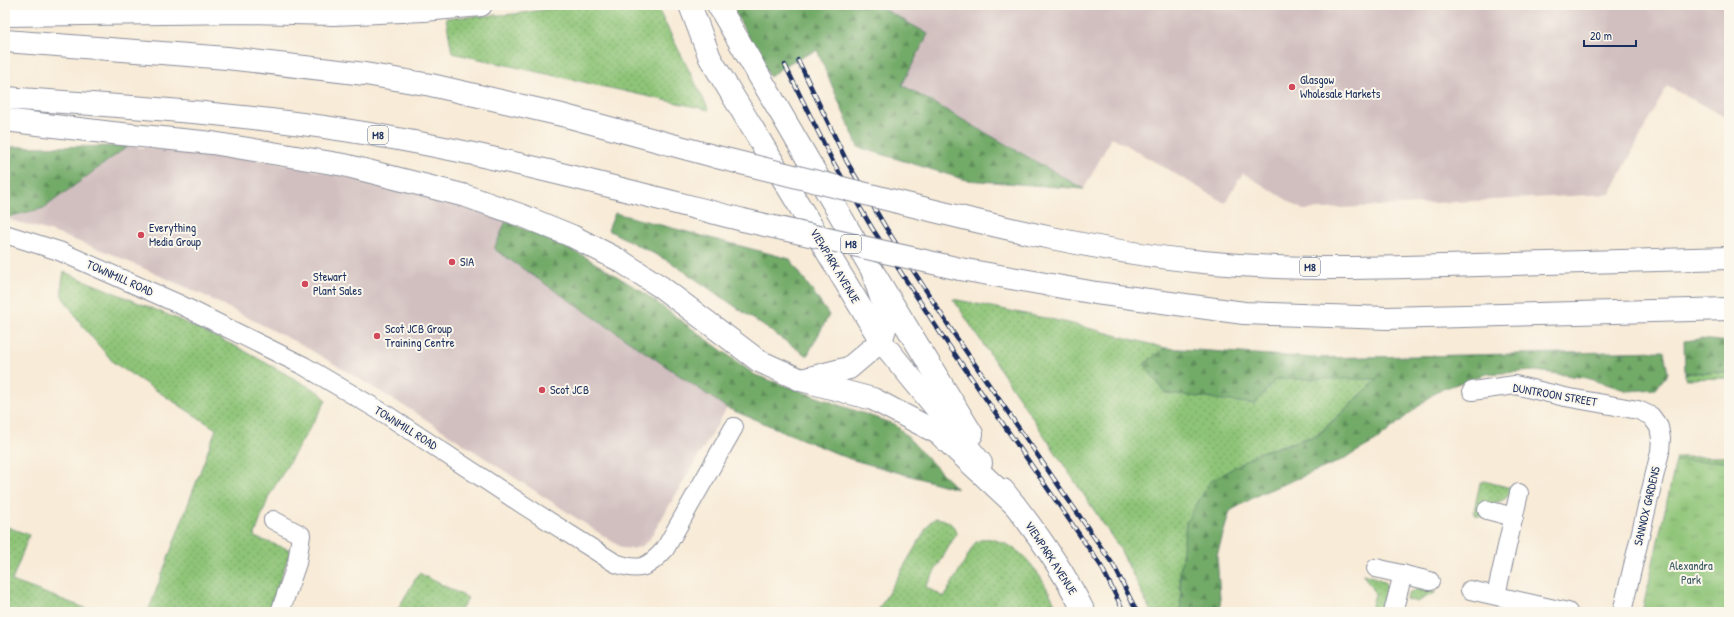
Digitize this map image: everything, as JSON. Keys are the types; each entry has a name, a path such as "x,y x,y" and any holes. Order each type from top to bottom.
{"main road":[{"path":"5,15 244,12 334,14 424,10 481,5"},
{"name":"VIEWPARK AVENUE","path":"690,5 710,58 881,341 1038,534 1084,612"},
{"name":"VIEWPARK AVENUE","path":"718,5 872,270 1015,505"},
{"name":"M8","path":"5,41 227,58 365,74 431,85 562,115 717,157 1034,234 1102,248 1204,262 1282,267 1361,269 1729,258"},
{"name":"M8","path":"5,98 209,114 302,124 398,139 536,169 743,220 960,269 1096,293 1244,313 1387,318 1729,309"},
{"path":"5,120 212,143 344,165 466,196 523,216 572,236 619,260 661,287 759,361 801,380 872,399 938,434 1015,505"},
{"path":"801,380 849,368 881,341 888,320 872,270"}],"street":[{"name":"TOWNMILL ROAD","path":"5,234 59,251 181,304 304,366 388,415 525,506 616,564 630,569 643,567 655,560 665,549 734,427"},
{"name":"DUNTROON STREET","path":"1472,391 1515,385 1565,397 1638,410"},
{"name":"SANNOX GARDENS","path":"1622,612 1658,459 1661,438 1659,427 1651,416 1638,410"},
{"path":"1496,595 1519,493"},
{"path":"1487,510 1514,516"},
{"path":"273,520 301,535 297,564 280,612"},
{"path":"1376,568 1430,581"},
{"path":"1393,612 1402,574"},
{"path":"1470,590 1568,612"}],"shaded area":[{"path":"877,5 1729,5 1729,119 1667,86 1610,194 1303,210 1243,173 1225,203 1112,137 1084,189 901,85 928,34"},
{"name":"Scot JCB","path":"128,146 262,160 389,185 434,197 506,221 494,249 727,408 649,540 642,546 633,549 622,548 416,413 304,346 201,294 109,253 50,231 7,219 44,208"}],"green space":[{"path":"574,5 656,5 709,110 452,53 446,18 515,14"},
{"path":"731,5 877,5 928,34 902,85 1084,189 966,180 858,147 817,50 785,65 770,77"},
{"path":"128,146 44,208 5,218 5,147"},
{"path":"615,213 790,259 829,315 807,356 672,263 608,230"},
{"path":"506,221 582,255 641,291 755,375 896,425 957,489 850,459 727,408 494,249"},
{"path":"64,272 173,317 239,348 320,393 326,401 269,496 254,537 291,550 268,612 148,612 216,429 114,363 84,328 62,296"},
{"path":"953,299 1069,323 1165,348 1145,364 1276,379 1379,378 1317,435 1258,453 1180,573 1181,612 1151,612 1120,549"},
{"path":"1701,339 1729,342 1729,372 1685,373 1684,341"},
{"path":"1165,348 1316,358 1664,351 1668,373 1656,389 1628,391 1587,378 1536,371 1486,374 1437,391 1376,441 1338,462 1262,493 1230,511 1217,555 1221,612 1181,612 1180,573 1186,522 1210,482 1258,453 1318,435 1378,379 1276,379 1255,404 1165,393 1144,364"},
{"path":"1729,372 1729,378 1685,379 1685,373"},
{"path":"1677,457 1729,457 1729,461 1676,461"},
{"name":"Alexandra Park","path":"1676,461 1729,461 1729,612 1642,612"},
{"path":"1484,481 1511,488 1508,496 1504,500 1493,505 1483,517 1476,516 1474,511 1480,483"},
{"path":"936,518 952,525 956,530 956,534 926,587 944,597 975,543 984,539 992,539 1019,552 1027,560 1042,580 1059,612 938,612 932,609 929,612 877,612 930,522"},
{"path":"5,526 29,535 12,581 96,612 5,612"},
{"path":"419,573 468,598 460,612 396,612"},
{"path":"1363,574 1379,579 1386,585 1387,595 1383,612 1370,612 1375,594"},
{"path":"1417,589 1436,592 1417,602 1405,599 1408,594"}],"railway":[{"path":"798,60 847,162 886,228 954,334 1114,566 1137,612"},
{"path":"785,65 833,162 872,228 941,334 1101,566 1124,612"}],"place":[{"name":"Glasgow Wholesale Markets","path":"1292,87"},
{"name":"Everything Media Group","path":"141,235"},
{"name":"SIA","path":"452,262"},
{"name":"Stewart Plant Sales","path":"305,284"},
{"name":"Scot JCB Group Training Centre","path":"377,336"},
{"name":"Scot JCB","path":"542,390"}]}
